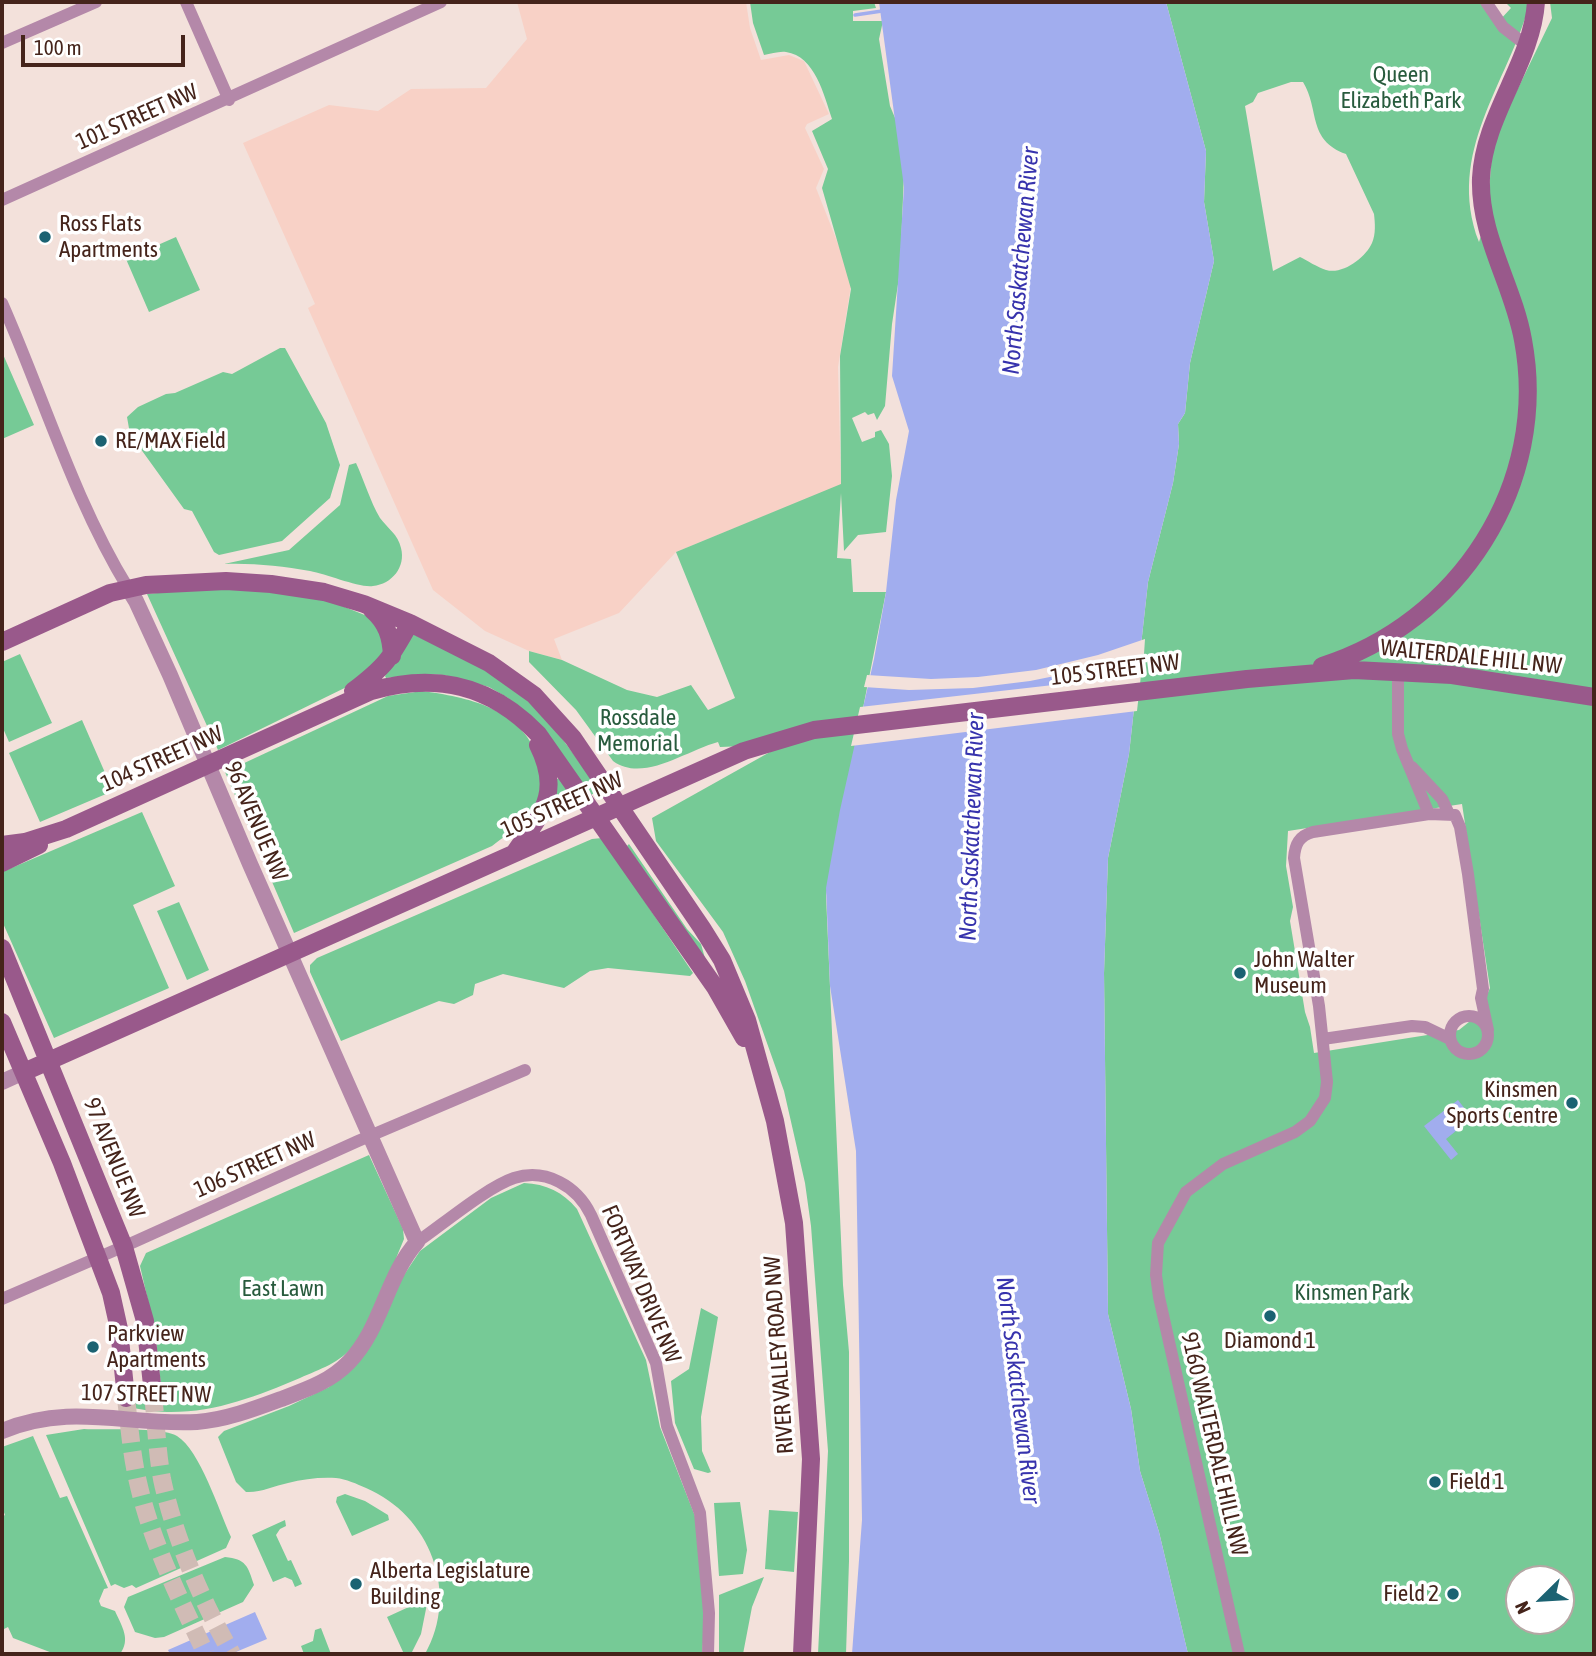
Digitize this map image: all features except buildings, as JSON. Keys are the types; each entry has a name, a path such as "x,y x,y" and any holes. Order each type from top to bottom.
{"main road":[{"path":"1298,673 1337,661 1370,646 1437,600 1454,584 1490,531 1517,468 1528,409 1525,354 1515,308 1487,232 1481,175 1483,157 1493,124 1526,45 1535,17 1536,2"},
{"name":"RIVER VALLEY ROAD NW","path":"2,642 110,593 128,588 226,581 324,592 364,604 410,623 489,663 534,695 573,738 722,960 747,1020 755,1057 775,1121 794,1223 811,1469 802,1654"},
{"path":"364,604 376,613 386,627 392,656"},
{"path":"338,705 377,674 392,656 410,623"},
{"name":"WALTERDALE HILL NW","path":"1216,682 1354,670 1483,679 1594,697"},
{"name":"105 STREET NW","path":"24,1072 744,751 814,730 1216,682"},
{"name":"RIVER VALLEY ROAD NW","path":"338,705 382,688 434,683 458,685 482,692 511,709 552,751 715,987 755,1057"},
{"name":"104 STREET NW","path":"2,845 25,842 66,829 338,705"},
{"path":"514,853 540,817 549,793 547,764 527,723"},
{"path":"2,863 66,829"},
{"name":"97 AVENUE NW","path":"2,948 124,1247 145,1321 153,1394"},
{"path":"2,1022 111,1293 119,1329 126,1398"}],"street":[{"path":"2,43 96,2"},
{"path":"186,2 229,100"},
{"name":"101 STREET NW","path":"2,200 442,2"},
{"path":"1486,2 1503,27 1526,45"},
{"name":"96 AVENUE NW","path":"2,303 39,398 94,524 136,601 417,1242"},
{"path":"1398,672 1398,734 1429,814"},
{"path":"1407,762 1436,790 1449,814"},
{"path":"1429,814 1455,815 1460,827 1483,989 1481,998 1488,1030 1487,1042 1484,1048 1474,1054 1461,1053 1450,1039 1425,1027 1412,1026 1323,1039 1295,846 1302,837 1313,832 1429,814"},
{"path":"1464,1017 1481,998"},
{"path":"1450,1039 1452,1026 1464,1017 1474,1016 1480,1019 1488,1030"},
{"name":"9160 WALTERDALE HILL NW","path":"1239,1654 1159,1297 1156,1275 1158,1243 1186,1192 1202,1179 1223,1164 1296,1132 1317,1114 1326,1090 1323,1039"},
{"name":"106 STREET NW","path":"2,1299 525,1070"},
{"name":"105 STREET NW","path":"2,1082 24,1072"},
{"name":"FORTWAY DRIVE NW","path":"417,1242 495,1188 521,1177 559,1181 581,1199 591,1215 656,1363 667,1426 700,1513 704,1534 709,1613 708,1654"},
{"name":"107 STREET NW","path":"2,1431 33,1420 60,1416 91,1415 170,1422 206,1421 266,1404 320,1384 341,1370 358,1352 384,1304 400,1264 417,1242"}],"shaded area":[{"path":"517,2 746,2 750,28 761,60 789,55 804,61 829,114 807,124 805,128 824,169 816,188 852,279 838,367 841,485 676,552 619,613 554,639 562,660 529,651 485,631 433,590 308,308 315,304 243,143 329,105 378,111 411,89 486,88 527,39"}],"green space":[{"name":"Rossdale Memorial","path":"750,2 874,2 876,8 853,11 853,21 883,21 879,39 890,106 898,125 904,173 900,271 885,406 877,420 874,413 868,415 865,412 852,418 862,442 875,437 875,432 881,430 889,444 892,476 886,532 858,535 844,551 841,493 837,558 851,559 853,592 886,592 826,895 843,1285 849,1352 846,1654 818,1654 828,1451 811,1226 805,1183 784,1091 745,981 723,932 656,841 652,818 770,752 745,746 720,747 718,742 651,767 625,767 613,761 576,710 529,662 529,651 562,660 627,690 657,697 691,685 708,710 735,698 676,552 841,484 840,356 851,289 822,188 828,169 812,131 832,119 817,78 804,61 786,52 764,55 753,23"},
{"path":"1166,2 1486,2 1499,21 1511,8 1507,4 1509,2 1530,2 1474,148 1470,178 1471,209 1479,242 1487,217 1493,140 1552,18 1550,2 1594,2 1594,1654 1188,1654 1159,1532 1140,1471 1131,1409 1108,1314 1104,973 1108,858 1129,754 1148,582 1173,483 1179,444 1178,424 1185,413 1190,363 1214,261 1204,202 1206,151","holes":["1291,82 1303,82 1320,132 1325,141 1346,154 1374,214 1374,236 1369,248 1353,264 1340,270 1326,270 1300,257 1273,271 1245,106 1253,102 1258,93","1462,804 1490,988 1481,1007 1459,1030 1314,1053 1290,921 1293,907 1286,866 1288,831"]},
{"path":"176,237 200,290 149,312 126,259"},
{"name":"RE/MAX Field","path":"280,348 285,348 326,423 340,465 330,498 282,541 219,555 214,552 192,511 184,509 130,434 127,417 138,407 166,394 175,393 223,372 232,374"},
{"path":"2,352 34,425 2,439"},
{"path":"356,463 376,511 400,543 401,562 392,578 380,585 367,586 299,569 257,564 224,564 289,550 340,505 349,465"},
{"path":"209,588 272,589 325,599 372,618 378,624 386,649 365,678 218,750 147,594"},
{"path":"413,634 478,664 505,681 549,723 599,790 591,795 508,698 489,687 444,675 386,678"},
{"path":"20,654 52,723 9,742 2,726 2,662"},
{"path":"422,691 474,702 506,716 519,727 530,741 541,770 542,787 536,805 522,822 492,846 294,933 225,772 388,696"},
{"path":"82,720 113,791 40,822 9,753"},
{"path":"560,778 580,806 546,822 557,779"},
{"path":"142,812 175,886 133,905 169,988 54,1038 2,921 2,872"},
{"path":"602,838 693,973 690,976 608,968 590,971 564,988 503,974 475,984 473,995 454,1004 439,1001 341,1041 310,972 310,965 317,958 592,839"},
{"path":"629,844 687,929 701,944 706,962 627,846"},
{"path":"179,902 209,970 187,980 157,911"},
{"name":"East Lawn","path":"369,1155 403,1229 404,1239 376,1308 354,1345 329,1365 252,1397 219,1406 167,1412 120,1406 120,1402 173,1395 162,1395 155,1331 140,1266 146,1253"},
{"path":"524,1183 554,1190 577,1209 646,1360 660,1427 695,1516 702,1563 702,1654 425,1654 435,1630 440,1606 439,1582 433,1558 422,1536 407,1517 388,1500 366,1488 340,1479 306,1479 246,1492 236,1482 218,1437 224,1431 329,1387 420,1251 491,1198"},
{"path":"701,1308 718,1317 701,1417 702,1451 711,1472 708,1473 694,1469 675,1423 671,1381 689,1369"},
{"path":"84,1429 146,1430 177,1436 193,1454 208,1482 231,1537 226,1548 136,1588 132,1585 124,1588 115,1584 111,1586 46,1435"},
{"path":"33,1436 60,1498 67,1496 108,1588 104,1589 99,1601 101,1606 115,1611 123,1628 125,1643 120,1654 55,1654 13,1638 8,1627 2,1630 2,1517 5,1515 2,1507 2,1447"},
{"path":"345,1494 365,1501 388,1515 389,1520 352,1536 336,1502 337,1497"},
{"path":"740,1502 747,1550 743,1574 719,1576 714,1503"},
{"path":"769,1510 798,1512 794,1572 765,1569"},
{"path":"285,1520 286,1526 276,1535 302,1584 295,1587 292,1580 285,1577 273,1582 252,1535"},
{"path":"225,1557 242,1562 250,1573 254,1585 243,1602 164,1637 155,1638 135,1632 124,1607 128,1597"},
{"path":"764,1577 752,1607 743,1654 719,1654 719,1595"},
{"path":"424,1600 427,1604 421,1634 411,1654 404,1654 387,1617"},
{"path":"321,1628 331,1654 304,1654 301,1646 313,1641 315,1630"}],"water":[{"name":"North Saskatchewan River","path":"879,2 1166,2 1206,151 1204,202 1214,261 1190,363 1185,413 1178,424 1179,444 1173,483 1148,582 1129,754 1108,858 1104,973 1108,1314 1131,1409 1140,1471 1159,1532 1188,1654 852,1654 862,1520 856,1151 830,986 826,888 840,810 874,659 886,592 896,500 909,431 892,376 904,187"},
{"path":"1458,1100 1472,1118 1446,1139 1458,1154 1451,1160 1424,1126"},
{"path":"255,1612 267,1639 231,1654 170,1654 168,1650"}],"pier":[{"path":"1145,639 1144,654 1109,665 1030,681 973,688 909,690 864,687 867,675 931,679 1036,670 1098,655"},
{"path":"1141,675 1137,711 851,746 860,707"}],"waterway":[{"path":"855,15 882,11"}],"tunnel":[{"path":"153,1394 160,1469 174,1525 200,1591 232,1654"},
{"path":"126,1398 134,1464 148,1520 175,1588 206,1654"}],"place":[{"name":"Ross Flats Apartments","path":"45,237"},
{"name":"RE/MAX Field","path":"101,441"},
{"name":"John Walter Museum","path":"1240,973"},
{"name":"Kinsmen Sports Centre","path":"1572,1103"},
{"name":"Diamond 1","path":"1270,1316"},
{"name":"Parkview Apartments","path":"93,1347"},
{"name":"Field 1","path":"1435,1482"},
{"name":"Alberta Legislature Building","path":"356,1584"},
{"name":"Field 2","path":"1453,1594"}],"park label":[{"name":"Queen Elizabeth Park","path":"1401,88"},
{"name":"Kinsmen Park","path":"1352,1293"}]}
